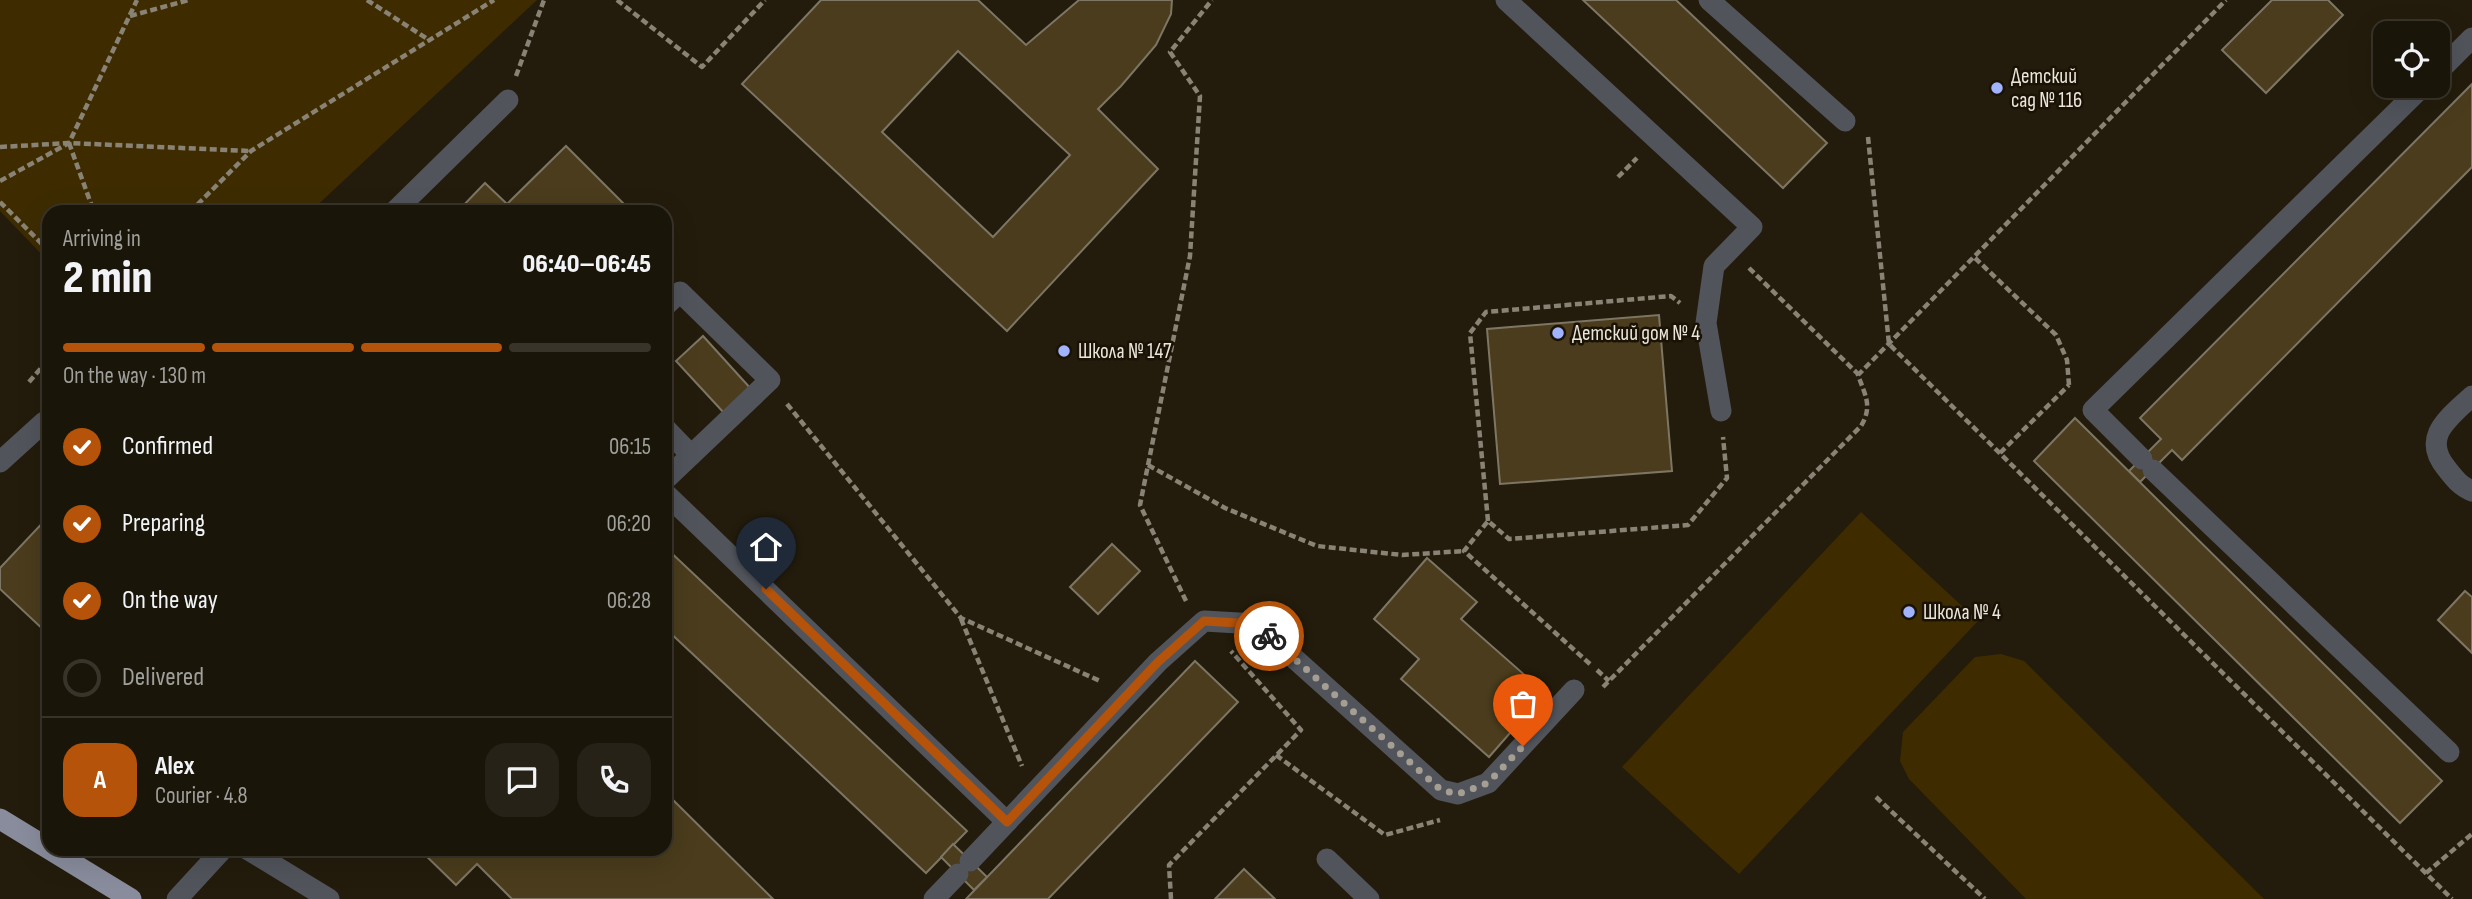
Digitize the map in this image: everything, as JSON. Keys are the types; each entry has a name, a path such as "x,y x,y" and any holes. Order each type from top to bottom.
{"main road":[{"path":"0,819 42,845"},
{"path":"61,856 131,899"}],"lane":[{"path":"1506,0 1752,227 1714,266 1706,323 1721,411"},
{"path":"1709,0 1845,121"},
{"path":"2450,60 2472,38"},
{"path":"2411,98 2093,410 2449,752"},
{"path":"401,205 508,100"},
{"path":"672,299 680,292 770,380 672,473"},
{"path":"2472,396 2443,424 2436,438 2439,459 2461,487 2472,491"},
{"path":"0,462 42,424"},
{"path":"672,435 691,455"},
{"path":"672,500 1007,822"},
{"path":"934,899 1158,662 1204,621 1256,624 1441,790 1458,794 1488,783 1574,690"},
{"path":"177,899 217,856"},
{"path":"258,856 329,899"},
{"path":"1327,859 1369,899"}],"path":[{"path":"0,181 69,143 137,0"},
{"path":"130,16 189,0"},
{"path":"367,0 429,40"},
{"path":"197,205 251,151 494,0"},
{"path":"508,100 544,0"},
{"path":"617,0 702,67 765,0"},
{"path":"1190,256 1200,96 1170,52 1212,0"},
{"path":"1858,374 2227,0"},
{"path":"1868,137 1889,344 2452,899"},
{"path":"69,143 91,205"},
{"path":"0,148 69,143 251,151"},
{"path":"1618,177 1637,157"},
{"path":"0,202 42,244"},
{"path":"1600,691 1861,426 1868,414 1867,400 1858,374 1731,249"},
{"path":"1975,258 2056,335 2067,360 2068,385 2093,410"},
{"path":"1464,551 1488,522 1470,333 1486,312 1671,296 1706,323"},
{"path":"29,382 42,367"},
{"path":"770,380 800,421 961,618 1033,794"},
{"path":"2000,453 2068,385"},
{"path":"1488,522 1509,539 1688,525 1727,478 1721,411"},
{"path":"1148,465 1225,509 1317,546 1402,555 1464,551 1609,681"},
{"path":"961,618 1103,682"},
{"path":"1276,755 1385,835 1446,818"},
{"path":"1876,797 1985,899"},
{"path":"2426,873 2472,834"}],"shaded area":[{"path":"0,0 537,0 317,205 42,205 42,255 0,211"},
{"path":"1861,512 1978,621 1739,874 1622,767"},
{"path":"2001,654 2024,661 2264,899 2026,899 1909,779 1900,761 1903,732 1975,657"}],"building":[{"path":"821,0 978,0 1026,45 1079,0 1172,0 1171,14 1156,45 1098,109 1158,169 1007,331 742,84","holes":["958,51 1070,155 993,237 882,132"]},
{"path":"1583,0 1676,0 1827,143 1783,188"},
{"path":"2272,0 2328,0 2343,15 2266,93 2222,50"},
{"path":"2472,84 2472,167 2182,460 2172,450 2140,482 2129,471 2161,439 2140,418"},
{"path":"566,146 625,205 508,205"},
{"path":"485,183 508,205 464,205"},
{"path":"1659,315 1672,471 1500,484 1487,329"},
{"path":"703,336 752,390 725,414 676,361"},
{"path":"2075,418 2442,781 2400,823 2034,461"},
{"path":"42,523 42,628 0,589 0,568"},
{"path":"1112,544 1140,571 1098,614 1070,587"},
{"path":"672,554 967,831 926,873 672,635"},
{"path":"1427,558 1477,602 1461,619 1545,693 1489,757 1401,679 1419,659 1374,619"},
{"path":"2465,591 2472,597 2472,653 2438,620"},
{"path":"1195,661 1238,702 1048,899 966,899"},
{"path":"672,799 773,899 512,899 477,864 456,885 426,856 672,856"},
{"path":"953,844 987,877 974,890 941,857"},
{"path":"1244,869 1275,899 1215,899"}],"way so far":[{"path":"1269,636 1441,790 1458,794 1488,783 1523,746"}],"place":[{"name":"Детский сад № 116","path":"1997,88"},
{"name":"Детский дом № 4","path":"1558,333"},
{"name":"Школа № 147","path":"1064,351"},
{"name":"Школа № 4","path":"1909,612"}],"route":[{"path":"766,589 1007,822 1158,662 1204,621 1256,624 1269,636"}]}
